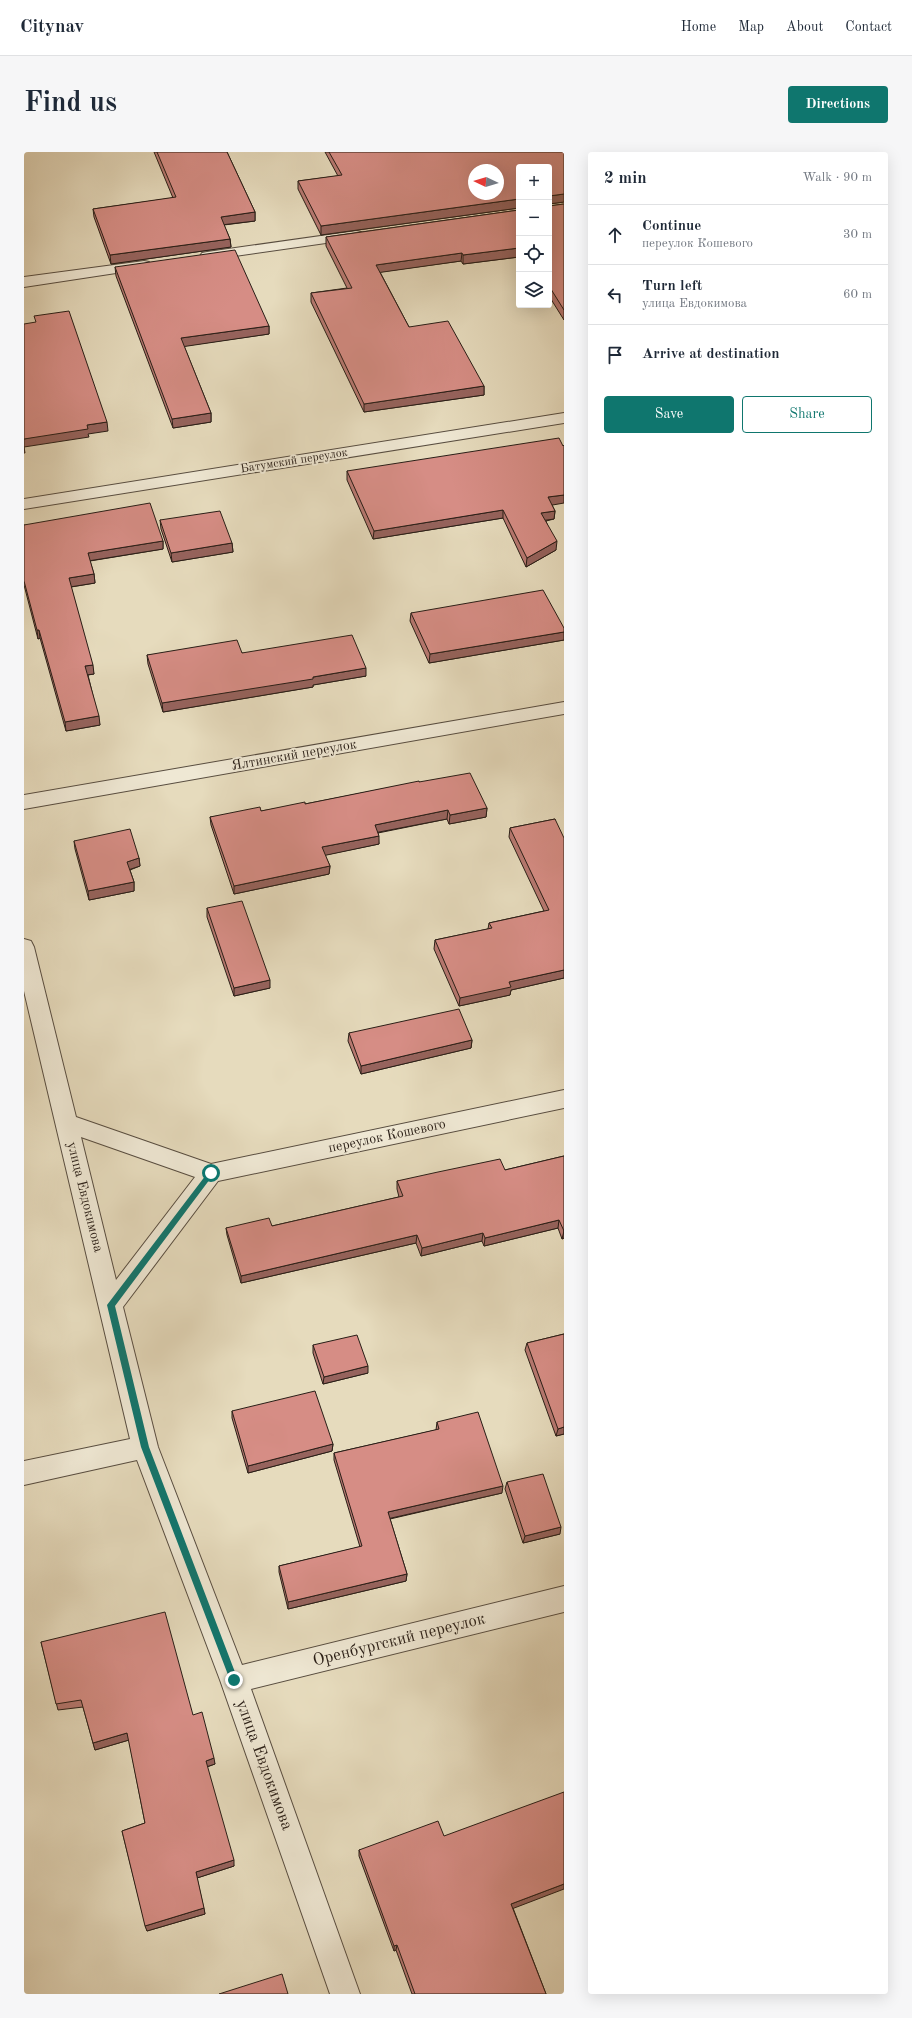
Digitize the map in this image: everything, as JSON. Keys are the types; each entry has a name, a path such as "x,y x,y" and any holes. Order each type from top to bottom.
{"street":[{"path":"189,259 370,234"},
{"path":"24,282 158,263"},
{"name":"Батумский переулок","path":"24,504 564,418"},
{"name":"Ялтинский переулок","path":"24,802 564,708"},
{"name":"улица Евдокимова","path":"24,947 145,1447 234,1680 346,1994"},
{"name":"переулок Кошевого","path":"211,1173 564,1098"},
{"path":"67,1123 211,1173 111,1305"},
{"path":"24,1473 145,1447"},
{"name":"Оренбургский переулок","path":"234,1680 564,1599"}],"building":[{"path":"157,152 227,152 255,212 221,217 230,239 110,255 93,209 176,197"},
{"path":"329,152 564,152 564,194 552,196 552,164 516,164 516,199 321,226 298,181 342,175"},
{"path":"564,204 564,310 552,291 552,206"},
{"path":"516,210 516,248 463,255 462,253 376,265 409,327 448,321 484,386 364,404 311,293 352,288 326,237"},
{"path":"235,250 269,326 181,338 211,413 172,419 115,267"},
{"path":"69,311 107,422 87,425 88,429 24,439 24,324 36,322 34,316"},
{"path":"559,438 563,446 564,445 564,495 548,497 555,511 541,513 557,541 527,558 503,510 374,531 347,471"},
{"path":"150,503 163,541 88,553 94,574 69,578 93,665 85,666 99,716 65,722 24,581 24,525"},
{"path":"220,511 232,543 171,553 160,520"},
{"path":"543,590 564,628 564,632 430,654 411,613"},
{"path":"352,635 366,668 313,677 313,679 162,703 147,655 237,640 242,653"},
{"path":"470,773 487,808 450,815 448,810 375,825 379,836 322,847 330,866 234,886 210,817 260,807 261,811 305,802 305,804 419,781"},
{"path":"555,819 564,838 564,970 509,982 511,987 460,998 435,940 492,928 489,923 549,910 510,828"},
{"path":"130,829 139,858 127,862 134,882 88,891 74,841"},
{"path":"242,901 270,980 234,988 207,908"},
{"path":"459,1009 472,1040 361,1066 349,1033"},
{"path":"564,1156 564,1231 559,1220 485,1238 483,1233 422,1248 417,1235 241,1276 226,1228 269,1218 272,1226 403,1196 397,1181 438,1172 500,1159 505,1170"},
{"path":"564,1334 564,1427 558,1429 527,1343"},
{"path":"357,1335 368,1366 324,1377 313,1345"},
{"path":"315,1391 333,1444 248,1466 232,1411"},
{"path":"478,1412 503,1486 388,1512 407,1574 288,1602 279,1566 362,1546 334,1453 439,1429 437,1422"},
{"path":"543,1474 561,1527 525,1536 507,1482"},
{"path":"165,1612 193,1715 202,1712 214,1758 206,1761 234,1860 196,1872 204,1908 145,1926 122,1831 145,1823 127,1733 93,1743 81,1700 56,1704 41,1642"},
{"path":"564,1792 564,1884 511,1904 546,1994 415,1994 397,1945 394,1946 359,1850 438,1821 444,1836"},
{"path":"282,1974 288,1994 219,1994"}],"route":[{"path":"211,1173 111,1305 145,1447 234,1680"}]}
